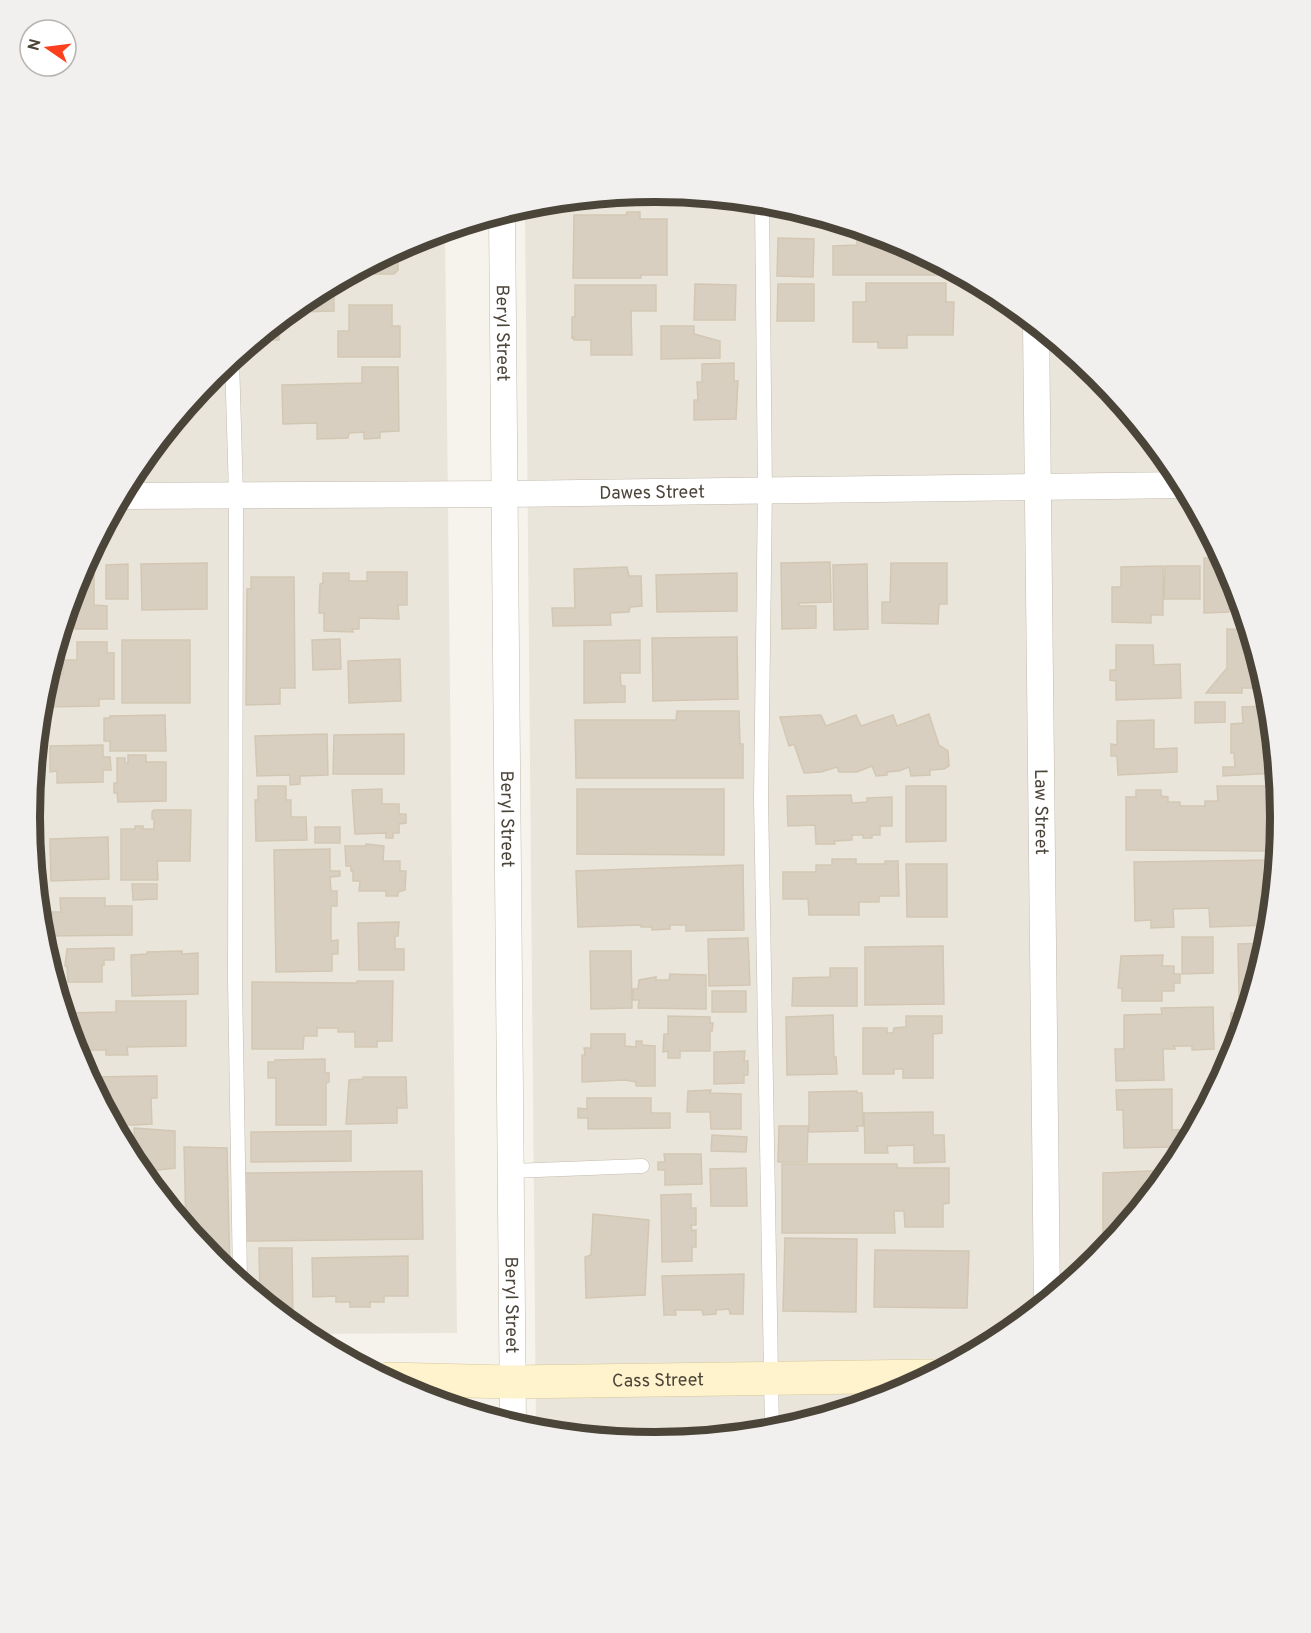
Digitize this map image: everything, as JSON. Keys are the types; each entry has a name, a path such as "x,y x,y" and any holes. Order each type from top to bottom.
{"street":[{"name":"Beryl Street","path":"502,221 513,1415"},
{"name":"Law Street","path":"1036,334 1047,1290"},
{"name":"Dawes Street","path":"131,496 505,494 1173,485"},
{"name":"Cass Street","path":"408,1379 513,1382 910,1376"}],"lane":[{"path":"762,211 765,490 761,798 772,1420"},
{"path":"232,371 236,495 235,981 240,1269"},
{"path":"511,1171 642,1166"}],"shaded area":[{"path":"656,202 696,203 775,213 815,222 891,248 928,265 997,305 1061,354 1090,382 1118,411 1167,475 1207,544 1224,581 1250,657 1259,697 1269,776 1270,816 1269,857 1259,936 1250,976 1224,1052 1207,1089 1167,1158 1118,1222 1090,1251 1061,1279 997,1328 928,1368 891,1385 815,1411 775,1420 736,1426 656,1432 575,1426 536,1420 525,215 575,207"},
{"path":"445,239 457,1333 324,1334 250,1279 193,1222 144,1158 104,1089 87,1052 61,976 52,936 42,857 40,816 46,736 61,657 87,581 104,544 144,475 193,411 250,354 281,329 348,284 383,265"}],"building":[{"path":"627,212 640,212 640,219 667,219 667,275 641,275 641,278 573,278 574,215 626,215"},
{"path":"857,235 928,265 942,273 942,275 833,275 833,246 857,245"},
{"path":"778,238 814,239 813,277 777,276"},
{"path":"395,259 398,262 398,270 394,274 366,274"},
{"path":"866,283 946,283 946,302 954,302 953,335 907,335 907,348 878,348 878,342 853,342 853,302 866,302"},
{"path":"695,284 736,285 735,320 694,320"},
{"path":"778,284 814,284 814,321 777,321"},
{"path":"575,285 656,285 656,311 631,311 632,355 591,355 591,340 572,338 572,317 575,317"},
{"path":"334,293 334,311 305,312"},
{"path":"349,305 392,305 392,326 400,326 400,357 338,357 338,331 349,331"},
{"path":"661,326 694,326 694,334 720,341 720,358 661,359"},
{"path":"279,331 279,340 267,340"},
{"path":"734,363 734,381 738,381 736,419 694,420 694,400 698,400 697,382 702,382 702,364"},
{"path":"362,367 398,367 399,431 380,432 380,438 364,439 364,432 349,433 348,438 317,439 317,423 283,424 282,385 362,383"},
{"path":"1204,558 1213,558 1234,609 1229,609 1229,612 1204,613"},
{"path":"830,562 831,602 799,603 799,606 816,606 816,628 782,629 781,563"},
{"path":"207,563 207,609 142,610 141,564"},
{"path":"891,563 947,563 947,604 939,604 938,624 882,623 882,602 890,602"},
{"path":"128,564 128,599 106,599 106,565"},
{"path":"867,564 868,629 834,630 833,565"},
{"path":"94,566 94,605 107,606 107,629 75,629 75,614"},
{"path":"1163,566 1163,615 1151,615 1151,623 1112,622 1112,587 1121,587 1121,567"},
{"path":"1165,566 1200,566 1200,599 1164,599"},
{"path":"627,567 629,576 641,576 642,606 630,607 629,612 610,613 611,625 553,626 552,608 575,608 574,569"},
{"path":"367,572 407,572 407,605 398,605 399,619 359,618 359,629 352,629 353,632 324,631 324,613 319,613 320,584 323,583 323,573 349,573 349,581 367,581"},
{"path":"737,573 737,611 657,612 656,575"},
{"path":"251,577 294,577 295,688 280,688 280,704 246,705 247,589 251,589"},
{"path":"1227,629 1241,630 1257,688 1242,688 1242,693 1206,693 1227,668"},
{"path":"737,637 738,699 653,701 652,638"},
{"path":"340,639 341,669 313,670 312,640"},
{"path":"122,640 190,640 190,703 122,703"},
{"path":"640,640 640,673 620,673 621,686 625,686 625,702 584,703 584,641"},
{"path":"77,642 107,642 107,653 114,653 114,699 99,699 99,706 50,707 57,674 63,674 63,660 77,660"},
{"path":"1116,645 1153,645 1154,665 1180,664 1181,698 1116,700 1116,681 1110,680 1110,670 1116,670"},
{"path":"400,659 401,701 349,703 348,661"},
{"path":"1195,702 1225,702 1225,722 1195,723"},
{"path":"1260,706 1269,773 1223,776 1223,767 1235,767 1234,753 1231,753 1231,724 1243,723 1242,707"},
{"path":"677,711 739,711 740,744 743,744 743,778 576,778 575,720 676,720"},
{"path":"929,714 939,745 948,751 949,766 944,769 930,770 930,775 911,776 909,767 887,772 887,775 876,776 872,766 857,772 839,772 837,767 821,772 804,773 794,744 789,746 780,717 821,715 826,726 856,715 861,726 893,715 897,726"},
{"path":"165,715 166,751 110,751 110,741 104,741 104,718"},
{"path":"1154,720 1154,749 1177,748 1177,772 1118,775 1117,756 1111,756 1111,744 1117,745 1117,721"},
{"path":"327,734 328,775 300,776 300,784 290,785 290,775 257,776 255,736"},
{"path":"404,734 404,774 333,774 334,735"},
{"path":"103,745 103,757 110,757 111,770 103,770 103,782 57,783 57,771 50,772 50,746"},
{"path":"128,755 146,755 146,762 166,762 166,801 118,802 117,793 114,793 114,783 117,783 117,758 125,758 125,763 128,763"},
{"path":"258,786 286,786 286,800 291,800 291,817 306,817 307,840 256,841 255,800 258,800"},
{"path":"906,786 946,786 946,841 906,842"},
{"path":"1217,786 1267,786 1267,851 1126,850 1126,797 1136,797 1136,790 1161,790 1161,796 1168,797 1168,802 1180,802 1180,806 1205,806 1205,801 1218,801"},
{"path":"382,789 382,804 399,804 399,814 406,814 406,823 399,824 399,833 393,833 393,838 386,838 386,833 355,834 352,790"},
{"path":"577,789 724,789 724,855 577,854"},
{"path":"851,795 852,803 867,802 867,798 892,797 892,826 880,826 880,835 872,835 872,838 852,835 852,840 834,841 835,844 816,844 815,825 788,826 787,796"},
{"path":"154,810 191,810 190,861 157,861 158,880 121,880 121,829 135,829 135,826 143,826 143,829 154,829 152,812"},
{"path":"315,827 340,827 340,843 315,843"},
{"path":"108,837 109,879 51,881 50,839"},
{"path":"366,844 384,846 383,861 400,861 400,871 406,871 405,890 398,892 398,896 386,896 386,891 359,891 360,881 353,881 351,866 346,866 345,846 366,846"},
{"path":"330,849 330,871 340,871 340,876 330,877 331,891 337,891 337,906 331,906 331,941 338,940 338,954 332,954 332,971 276,972 274,850"},
{"path":"832,859 856,859 856,864 885,864 885,861 898,861 899,896 879,896 879,902 859,902 859,915 809,915 808,899 783,899 783,872 816,872 816,865 832,865"},
{"path":"1269,860 1261,925 1210,927 1209,908 1173,909 1174,927 1151,928 1151,920 1135,921 1134,862"},
{"path":"906,864 947,864 947,917 907,917"},
{"path":"743,865 744,930 686,931 686,925 670,925 670,929 652,930 652,927 641,927 641,925 578,927 576,871"},
{"path":"132,884 157,884 157,899 133,900"},
{"path":"60,898 105,898 105,906 132,906 132,935 52,936 52,912 61,912"},
{"path":"399,922 398,936 395,936 395,949 404,949 404,970 359,970 358,923"},
{"path":"1182,937 1213,937 1213,973 1182,974"},
{"path":"748,938 750,985 709,986 708,939"},
{"path":"1257,943 1243,997 1239,997 1238,944"},
{"path":"943,946 944,1004 865,1005 865,947"},
{"path":"114,948 114,960 104,960 104,965 102,965 102,982 68,982 67,966 65,966 67,949"},
{"path":"182,951 182,954 198,953 198,994 132,996 131,955"},
{"path":"590,951 631,951 632,1008 591,1009"},
{"path":"1163,955 1162,966 1174,966 1174,974 1180,974 1180,983 1174,983 1174,991 1162,991 1162,1001 1122,1001 1122,988 1118,988 1121,956"},
{"path":"830,968 857,968 857,1006 792,1006 793,978 830,977"},
{"path":"670,974 706,975 706,1009 638,1008 639,1000 633,1000 633,989 638,989 639,980 656,977 656,980 669,980"},
{"path":"357,981 393,981 392,1041 377,1041 377,1047 355,1047 355,1032 338,1032 338,1028 317,1028 317,1036 304,1036 303,1049 252,1049 252,982 357,983"},
{"path":"712,991 746,991 746,1012 712,1012"},
{"path":"116,1001 186,1001 186,1046 127,1047 128,1055 106,1055 106,1050 86,1050 73,1013 116,1012"},
{"path":"1213,1007 1214,1049 1192,1050 1192,1046 1174,1046 1175,1049 1163,1049 1164,1080 1116,1081 1115,1049 1124,1049 1124,1015 1162,1014 1161,1008"},
{"path":"1231,1013 1238,1013 1238,1014 1231,1033"},
{"path":"833,1015 834,1057 836,1057 837,1074 787,1075 786,1017"},
{"path":"668,1016 710,1017 710,1023 713,1023 712,1031 710,1031 710,1051 680,1051 680,1058 668,1058 668,1051 663,1052 664,1034 668,1034"},
{"path":"906,1016 942,1016 942,1033 933,1034 933,1078 903,1078 903,1069 894,1069 894,1074 863,1074 863,1028 887,1028 887,1033 893,1033 894,1028 906,1027"},
{"path":"591,1034 625,1034 625,1046 636,1047 636,1041 642,1041 642,1045 655,1046 655,1086 636,1086 636,1082 625,1080 582,1082 582,1055 585,1055 584,1048 591,1048"},
{"path":"745,1051 744,1061 748,1061 748,1075 744,1075 744,1083 714,1084 714,1052"},
{"path":"325,1059 325,1073 329,1073 329,1082 326,1083 326,1125 276,1125 276,1078 268,1078 268,1062"},
{"path":"157,1076 157,1098 151,1098 152,1124 124,1125 98,1077"},
{"path":"363,1077 406,1077 407,1108 397,1108 397,1123 346,1124 349,1080 363,1079"},
{"path":"1172,1089 1172,1130 1185,1129 1173,1148 1124,1148 1123,1110 1117,1110 1116,1090"},
{"path":"711,1090 710,1093 741,1094 741,1129 711,1129 710,1112 687,1112 688,1091"},
{"path":"857,1091 857,1093 862,1093 863,1126 857,1126 858,1131 809,1132 809,1092"},
{"path":"587,1098 651,1098 651,1113 670,1113 670,1128 588,1129 588,1118 578,1118 578,1108 587,1109"},
{"path":"933,1112 933,1135 944,1135 945,1162 914,1163 914,1145 887,1146 888,1153 865,1153 864,1113"},
{"path":"779,1126 808,1126 807,1162 778,1162"},
{"path":"134,1128 175,1131 175,1168 153,1171 135,1143"},
{"path":"351,1131 351,1161 251,1162 251,1132"},
{"path":"712,1135 747,1137 746,1152 711,1151"},
{"path":"184,1147 227,1148 230,1259 186,1213"},
{"path":"664,1154 701,1154 702,1184 665,1185 665,1170 658,1170 658,1162 665,1162"},
{"path":"782,1164 897,1164 897,1168 949,1168 949,1203 943,1204 943,1227 905,1227 904,1211 894,1211 895,1233 782,1233"},
{"path":"746,1168 747,1206 711,1206 710,1169"},
{"path":"422,1171 423,1239 246,1241 245,1173"},
{"path":"1158,1171 1103,1238 1103,1173"},
{"path":"691,1194 691,1208 696,1208 696,1225 691,1225 692,1231 696,1230 696,1247 692,1247 692,1261 662,1262 661,1195"},
{"path":"593,1214 649,1220 645,1295 586,1298 585,1257 591,1255"},
{"path":"785,1238 857,1239 856,1312 783,1311"},
{"path":"259,1248 292,1248 293,1313 260,1287"},
{"path":"875,1250 969,1251 967,1308 874,1307"},
{"path":"408,1256 408,1296 384,1296 384,1302 370,1302 370,1307 350,1307 350,1302 336,1302 336,1296 313,1297 312,1258"},
{"path":"744,1274 743,1314 730,1314 729,1309 716,1310 716,1314 703,1315 702,1310 675,1310 676,1315 664,1315 662,1276"}]}
